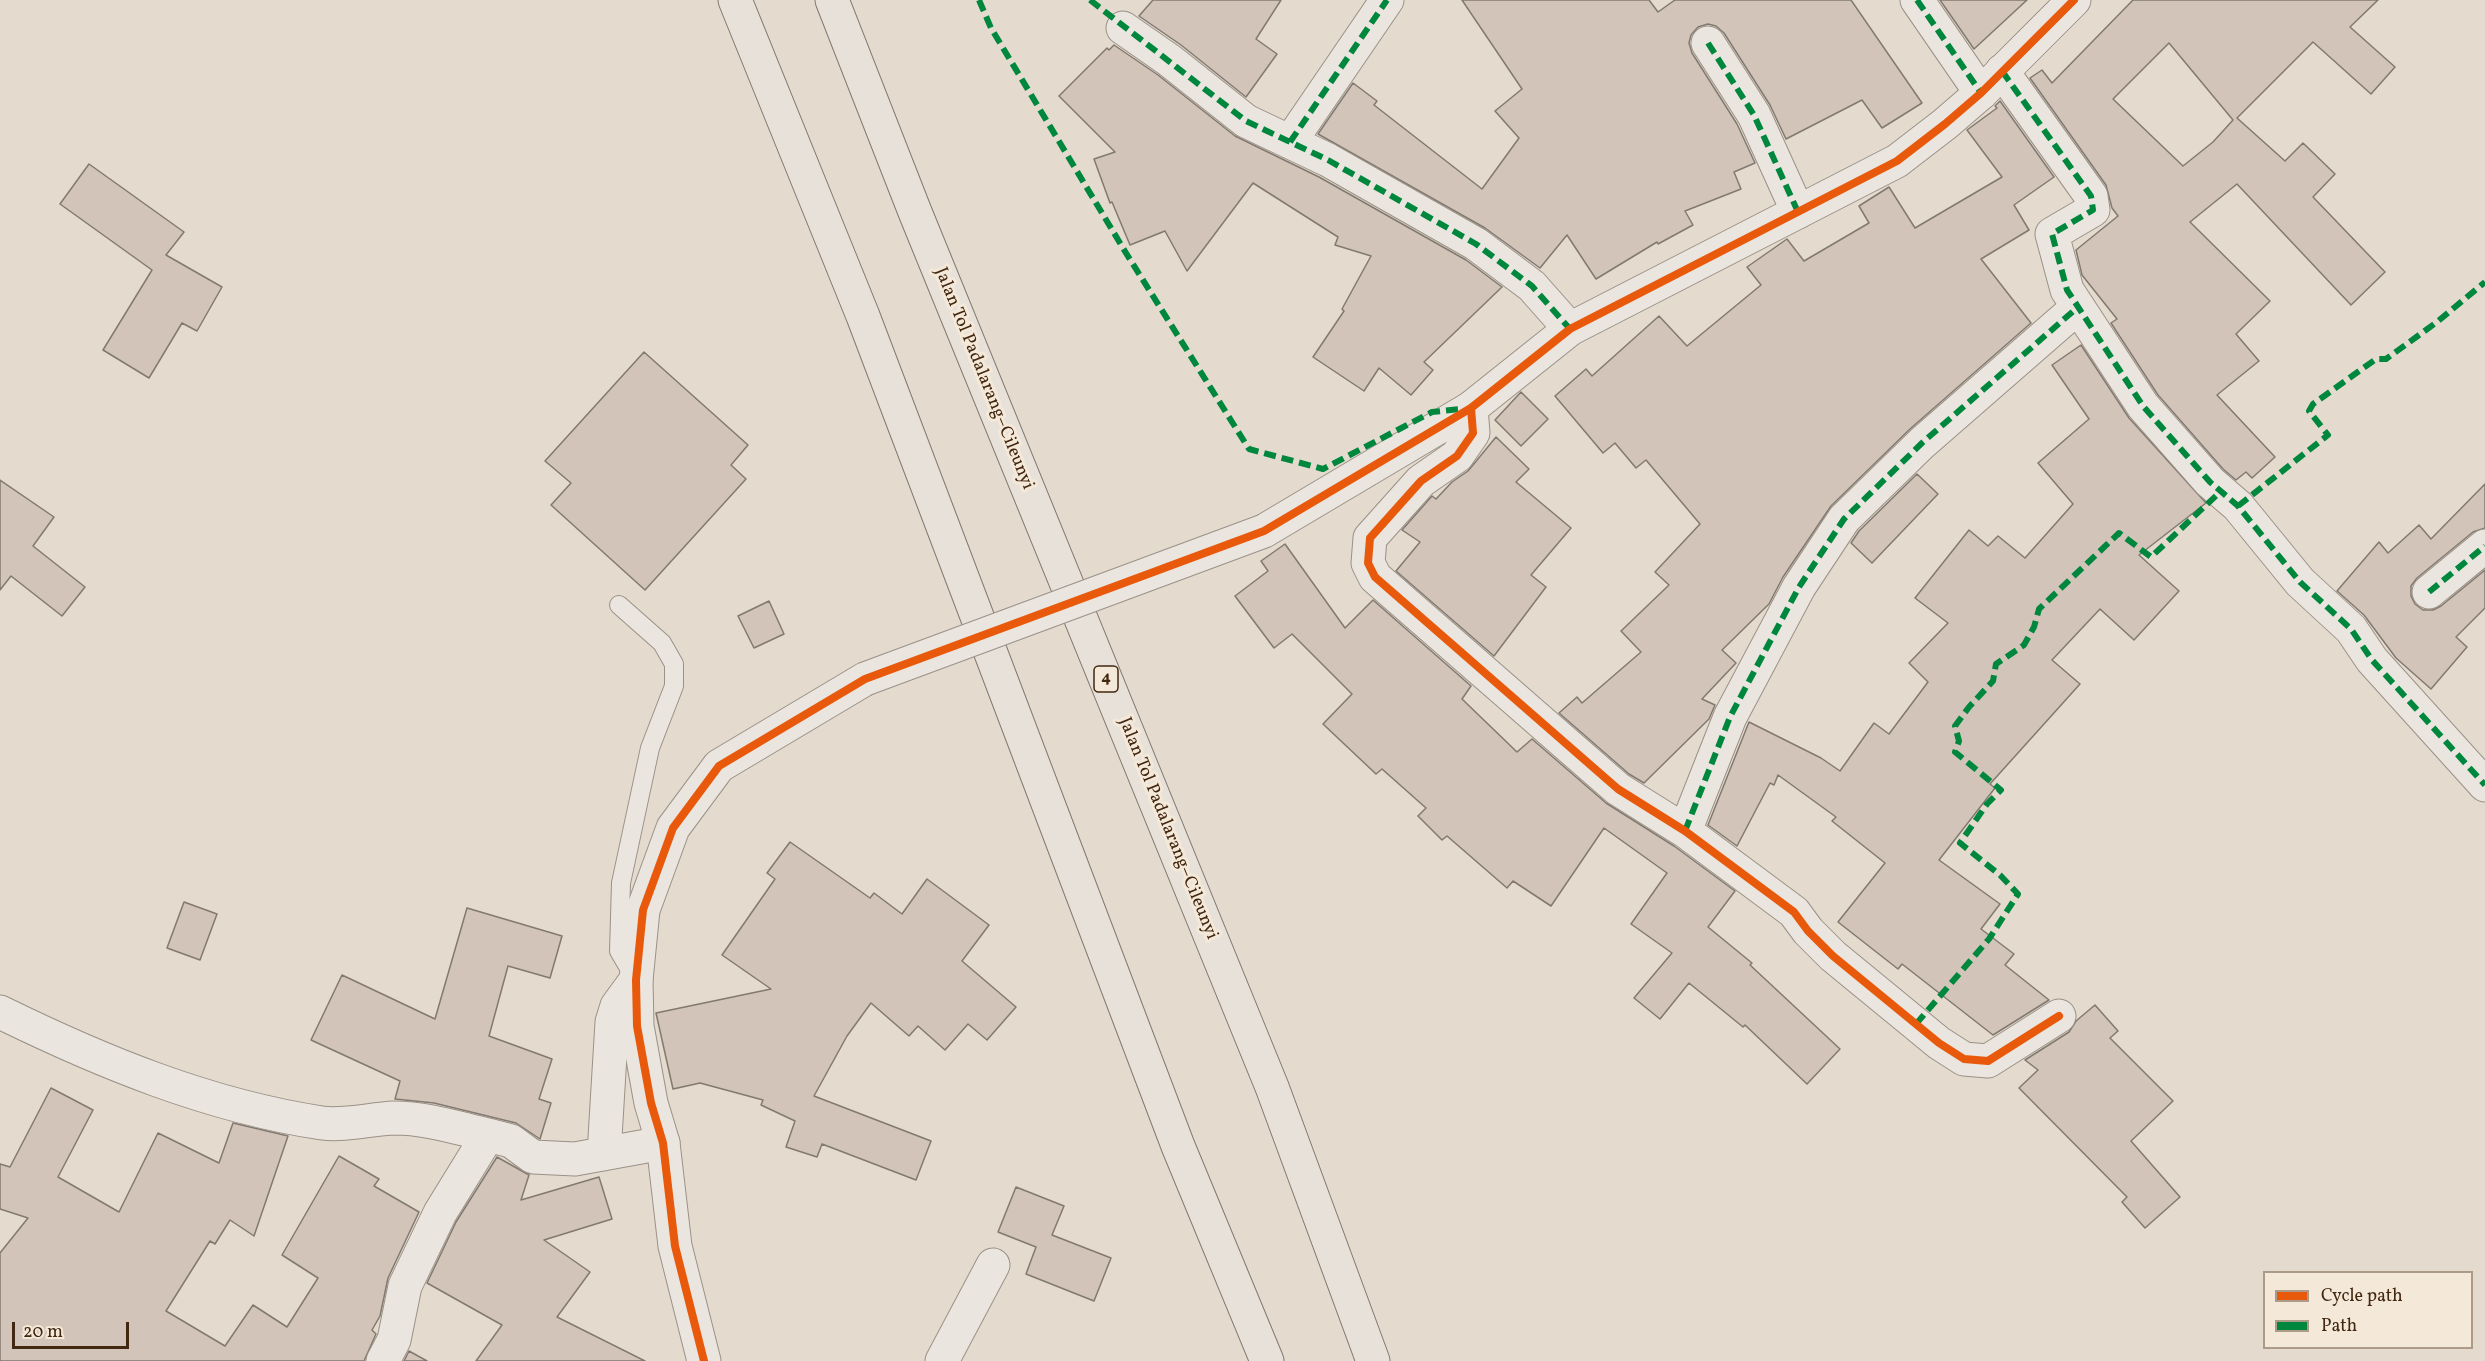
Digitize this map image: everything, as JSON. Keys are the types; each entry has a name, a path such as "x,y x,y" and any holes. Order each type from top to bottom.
{"highway":[{"path":"735,0 863,316 1178,1146 1267,1361"},
{"name":"Jalan Tol Padalarang–Cileunyi","path":"832,0 915,212 1272,1087 1373,1361"}],"street":[{"path":"1290,142 1387,0"},
{"path":"1917,0 2091,196 2093,210 2052,234 2067,290 2143,406 2210,482 2238,506 2300,582 2350,629 2372,660 2485,785"},
{"path":"704,1361 675,1246 663,1143 651,1103 637,1026 636,980 643,910 673,828 719,766 865,679 1264,531 1470,408 1570,329 1897,161 1945,124 2074,0"},
{"path":"1123,28 1169,60 1246,121 1328,160 1476,244 1532,286 1570,329"},
{"path":"1708,43 1754,115 1798,212"},
{"path":"1685,831 1730,717 1799,587 1844,519 1922,443 2078,307"},
{"path":"1470,408 1473,433 1457,456 1421,481 1370,538 1368,563 1375,577 1618,789 1685,831 1794,912 1808,931 1833,956 1939,1043 1964,1059 1988,1061 2059,1016"},
{"path":"2429,591 2485,546"},
{"path":"604,1154 612,1022 617,1006 636,980"},
{"path":"0,1012 114,1065 234,1104 286,1117 326,1123 409,1119 435,1122 511,1141 533,1157 575,1159 663,1143"},
{"path":"383,1361 394,1340 405,1286 440,1213 488,1136"},
{"path":"942,1361 993,1265"}],"lane":[{"path":"619,606 662,643 674,664 674,686 650,748 621,883 619,951 636,980"}],"building":[{"path":"1153,0 1281,0 1256,39 1277,54 1246,97 1181,45 1139,16"},
{"path":"1462,0 1649,0 1658,12 1675,0 1851,0 1922,103 1882,128 1862,100 1786,139 1770,105 1724,33 1716,26 1708,24 1698,27 1691,35 1689,43 1692,53 1737,124 1755,163 1734,172 1741,189 1685,211 1693,225 1658,244 1657,242 1596,279 1567,235 1540,268 1485,228 1318,134 1353,83 1377,101 1374,105 1482,189 1519,138 1495,111 1522,89"},
{"path":"1940,0 2027,0 1974,49"},
{"path":"2133,0 2378,0 2350,27 2395,67 2371,94 2313,42 2237,118 2285,161 2303,143 2335,174 2313,197 2385,272 2351,305 2237,184 2190,222 2270,301 2236,334 2259,361 2217,395 2275,457 2252,478 2246,472 2236,480 2223,469 2158,395 2111,323 2117,319 2082,275 2076,250 2118,216 2112,208 2106,185 2030,78 2042,70 2052,83","holes":["2169,43 2233,120 2213,142 2183,166 2113,99"]},
{"path":"1114,45 1158,75 1235,136 1319,177 1466,260 1502,287 1424,362 1433,370 1411,395 1379,368 1364,391 1313,357 1344,311 1342,309 1371,256 1335,245 1338,237 1253,183 1187,271 1165,231 1130,245 1112,202 1110,203 1094,159 1115,152 1059,96 1107,48 1109,50"},
{"path":"2000,101 2054,177 2014,205 2029,230 1981,259 2031,323 1910,429 1831,506 1783,577 1769,604 1722,650 1736,663 1702,699 1715,705 1709,719 1644,783 1629,774 1559,713 1577,697 1582,703 1641,652 1621,631 1669,585 1655,572 1700,524 1646,460 1636,468 1615,443 1603,453 1555,396 1586,369 1592,376 1659,316 1687,346 1761,285 1747,267 1787,239 1804,261 1869,223 1859,206 1889,187 1915,228 2002,177 1967,130 1997,108 1995,106"},
{"path":"89,164 184,232 166,255 222,287 197,331 182,323 149,378 103,350 152,270 60,204"},
{"path":"2081,345 2129,418 2206,503 2139,555 2179,591 2134,640 2100,609 2052,660 2080,684 1990,784 1995,788 1939,860 2000,904 1981,929 2014,954 2005,965 2049,1000 1993,1035 1902,964 1898,969 1838,922 1885,863 1832,821 1836,817 1778,775 1774,785 1770,783 1737,846 1708,825 1749,722 1821,758 1840,771 1874,723 1889,734 1928,682 1909,663 1948,623 1915,598 1969,530 1988,546 1998,536 2025,558 2073,504 2038,463 2089,419 2052,365"},
{"path":"644,352 748,445 731,465 746,479 645,590 551,505 571,483 545,461"},
{"path":"1521,392 1548,419 1521,446 1495,420"},
{"path":"1496,437 1529,469 1516,482 1571,528 1531,575 1546,587 1494,656 1396,571 1420,542 1402,530 1432,496 1436,499 1452,482 1468,471"},
{"path":"1917,474 1938,494 1872,563 1851,543 1859,531"},
{"path":"0,480 54,517 33,546 85,587 62,616 11,576 0,590"},
{"path":"2485,484 2485,528 2473,532 2417,578 2411,586 2411,596 2415,604 2423,610 2433,610 2485,570 2485,608 2456,637 2467,647 2431,689 2396,658 2364,615 2337,591 2379,542 2388,553 2419,525 2431,539"},
{"path":"1285,544 1345,628 1373,600 1471,686 1462,699 1517,752 1532,739 1606,803 1674,846 1735,891 1708,927 1752,963 1750,965 1840,1049 1807,1084 1745,1025 1743,1027 1689,983 1660,1019 1634,998 1672,953 1631,924 1667,873 1604,828 1551,906 1513,881 1507,888 1447,836 1442,840 1418,816 1426,808 1382,769 1376,774 1323,724 1352,694 1292,634 1274,648 1235,596 1268,571 1261,561"},
{"path":"769,601 784,634 754,648 738,616"},
{"path":"790,842 870,898 874,893 902,914 927,879 989,925 962,961 1016,1007 987,1040 968,1024 945,1050 918,1026 909,1036 871,1003 847,1036 814,1096 931,1141 916,1180 822,1144 817,1157 786,1147 795,1121 761,1105 763,1100 700,1083 673,1089 656,1013 771,989 722,955 775,879 767,873"},
{"path":"184,902 217,914 200,960 167,948"},
{"path":"467,908 562,936 550,978 508,966 489,1036 552,1059 539,1099 551,1103 540,1139 516,1123 434,1103 395,1099 400,1081 311,1040 342,975 435,1019"},
{"path":"2095,1005 2118,1031 2110,1038 2173,1101 2131,1141 2180,1197 2145,1228 2122,1202 2127,1197 2019,1088 2038,1070 2025,1060 2069,1032 2076,1021"},
{"path":"51,1088 93,1110 58,1177 119,1212 158,1133 219,1163 233,1123 288,1136 254,1236 230,1220 215,1244 210,1241 166,1311 225,1346 253,1305 287,1327 318,1278 282,1255 339,1156 379,1179 374,1186 419,1212 388,1278 380,1316 372,1330 376,1334 364,1361 0,1361 0,1253 28,1218 0,1209 0,1164 10,1167"},
{"path":"497,1157 529,1175 521,1200 599,1177 612,1219 544,1240 590,1272 557,1317 645,1361 476,1361 502,1325 427,1283 456,1222"},
{"path":"1016,1187 1064,1206 1052,1235 1111,1258 1094,1301 1026,1274 1036,1247 998,1232"},
{"path":"409,1351 427,1361 404,1361"}],"marked path":[{"path":"979,0 991,28 1126,253 1249,449 1323,469 1432,412 1461,409"},
{"path":"1090,0 1246,121 1328,160 1476,244 1532,286 1570,329"},
{"path":"1290,142 1387,0"},
{"path":"1917,0 1981,93"},
{"path":"1708,43 1754,115 1798,212"},
{"path":"2002,71 2091,196 2093,210 2052,234 2067,290 2143,406 2210,482 2238,506 2300,582 2351,629 2372,660 2485,785"},
{"path":"2238,506 2328,435 2309,411 2313,404 2376,359 2386,359 2437,322 2485,282"},
{"path":"1685,831 1730,717 1799,587 1844,519 1922,443 2078,307"},
{"path":"1916,1024 1989,939 2018,894 2000,875 1960,843 1987,804 2001,790 1955,752 1959,741 1955,726 1993,681 1996,664 2024,645 2034,627 2039,609 2119,533 2151,557 2220,492"},
{"path":"2429,592 2485,546"}],"cycle path":[{"path":"704,1361 675,1246 663,1143 651,1103 637,1026 636,980 643,910 673,828 719,766 865,679 1264,531 1471,408 1570,329 1897,161 1981,93 2074,0"},
{"path":"1471,408 1473,433 1457,456 1421,481 1370,538 1368,563 1375,577 1618,789 1685,831 1794,912 1808,931 1833,956 1939,1043 1964,1059 1988,1061 2059,1016"}]}
